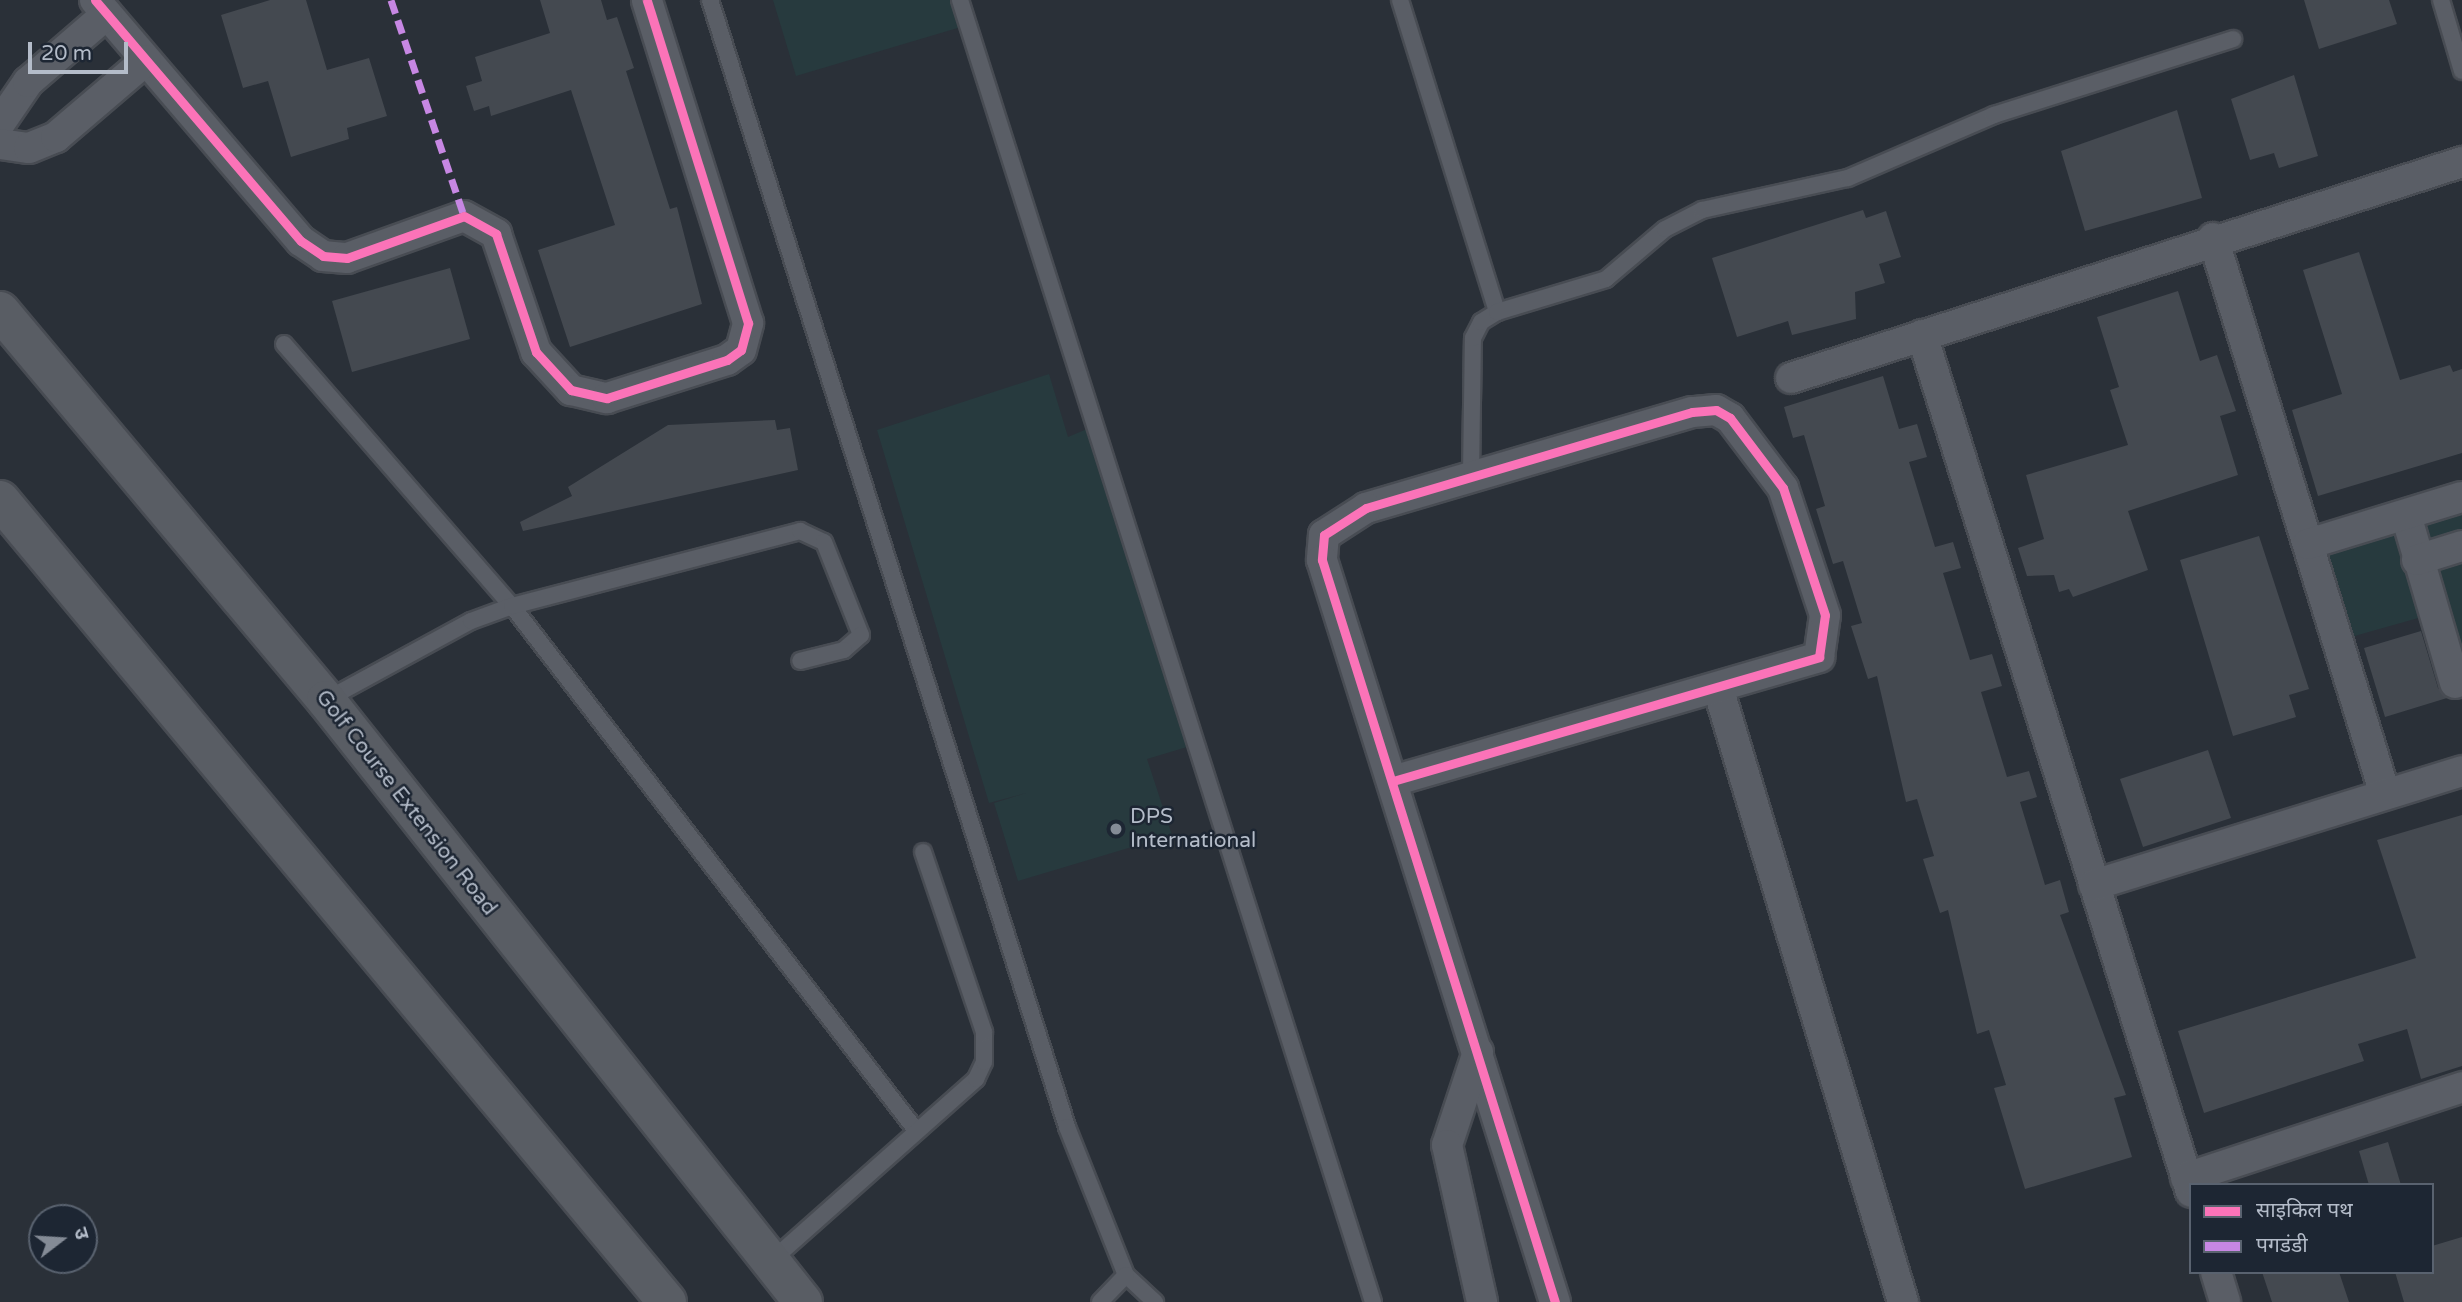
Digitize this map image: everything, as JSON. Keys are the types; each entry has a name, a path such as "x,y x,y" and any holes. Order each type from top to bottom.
{"main road":[{"name":"Golf Course Extension Road","path":"0,311 326,700 803,1302"},
{"path":"0,500 667,1302"}],"street":[{"path":"0,123 28,82 101,7 301,241 323,256 347,258 464,216 496,234 536,352 571,390 607,398 727,360 741,350 748,323 646,0"},
{"path":"0,144 29,148 55,137 146,60"},
{"path":"1791,378 2213,237 2462,162"},
{"path":"2213,237 2385,794"},
{"path":"1922,335 2189,1185"},
{"path":"1393,781 1819,657 1826,633 1783,488 1730,418 1716,410 1692,412 1366,508 1324,535 1322,560 1555,1302"},
{"path":"2308,544 2462,497"},
{"path":"2406,515 2417,560 2455,682"},
{"path":"2417,560 2462,546"},
{"path":"1718,688 1903,1302"},
{"path":"2094,885 2462,771"},
{"path":"1478,1052 1447,1145 1482,1302"},
{"path":"2195,1183 2462,1087"},
{"path":"2217,1274 2225,1302"}],"lane":[{"path":"710,0 1067,1127 1126,1275 1155,1302"},
{"path":"960,0 1373,1302"},
{"path":"1400,0 1497,312"},
{"path":"2441,0 2462,71"},
{"path":"1471,476 1473,338 1497,312 1606,279 1665,229 1702,210 1848,178 1994,115 2233,39"},
{"path":"284,344 512,606 915,1129"},
{"path":"326,700 425,644 512,606 813,533 824,542 861,635 844,650 800,661"},
{"path":"770,1262 915,1129 976,1079 985,1062 984,1032 923,852"},
{"path":"1100,1302 1126,1275"}],"green space":[{"path":"773,0 952,0 961,27 796,76"},
{"path":"1049,374 1068,437 1087,429 1187,747 1147,759 1172,835 1018,881 994,803 1026,793 989,803 877,430"},
{"path":"2462,510 2462,669 2443,611 2351,637 2325,552"}],"building":[{"path":"270,0 306,0 327,70 369,58 387,116 347,128 349,139 291,157 268,81 243,88 221,15"},
{"path":"540,0 601,0 607,20 617,17 634,68 626,71 670,209 677,207 702,304 570,347 538,250 615,225 571,90 491,116 489,106 474,111 466,86 482,81 475,57 550,33"},
{"path":"2304,0 2389,0 2397,24 2319,49"},
{"path":"2294,75 2318,156 2279,168 2274,153 2250,160 2231,99"},
{"path":"2177,110 2202,198 2085,231 2061,151"},
{"path":"1863,210 1866,218 1886,211 1901,257 1879,264 1885,283 1855,292 1856,319 1792,335 1788,321 1737,337 1712,258"},
{"path":"2359,252 2400,380 2450,365 2453,372 2462,369 2462,453 2318,496 2292,410 2342,394 2303,270"},
{"path":"450,268 470,339 352,372 332,301"},
{"path":"2178,291 2200,361 2217,355 2236,411 2220,416 2238,475 2128,511 2148,570 2073,597 2069,589 2059,592 2054,575 2027,576 2018,548 2044,539 2026,475 2128,445 2110,390 2119,387 2097,317"},
{"path":"1883,376 1899,429 1917,424 1927,457 1909,462 1935,547 1953,542 1961,568 1943,573 1970,660 1992,654 2002,686 1981,692 2007,777 2029,771 2037,797 2020,802 2045,885 2060,880 2069,912 2060,915 2126,1095 2114,1098 2132,1157 2025,1189 1994,1088 2006,1085 1989,1030 1977,1034 1948,910 1940,913 1923,859 1934,856 1917,799 1906,802 1877,676 1868,679 1851,626 1862,623 1843,561 1833,564 1816,509 1825,506 1804,435 1793,438 1784,407"},
{"path":"775,420 777,430 790,428 798,470 523,531 520,522 572,496 568,487 668,425"},
{"path":"2259,536 2309,689 2289,695 2296,717 2233,736 2180,560"},
{"path":"2421,631 2438,688 2447,698 2385,717 2364,648"},
{"path":"2208,750 2231,818 2143,847 2120,779"},
{"path":"2462,815 2462,1066 2421,1079 2407,1029 2358,1044 2364,1061 2204,1113 2178,1031 2416,958 2377,840"},
{"path":"2388,1142 2400,1183 2368,1183 2359,1151"},
{"path":"2462,1237 2462,1302 2404,1302 2396,1274 2434,1274 2434,1245"},
{"path":"2263,1274 2340,1274 2349,1302 2272,1302"}],"marked path":[{"path":"391,0 464,216"}],"cycle path":[{"path":"95,0 301,241 323,256 347,258 464,216 496,234 536,352 571,390 607,398 727,360 741,350 748,323 647,0"},
{"path":"1393,781 1819,657 1825,615 1783,488 1730,418 1716,410 1692,412 1366,508 1324,535 1322,560 1555,1302"}],"place":[{"name":"DPS International","path":"1116,829"}]}
